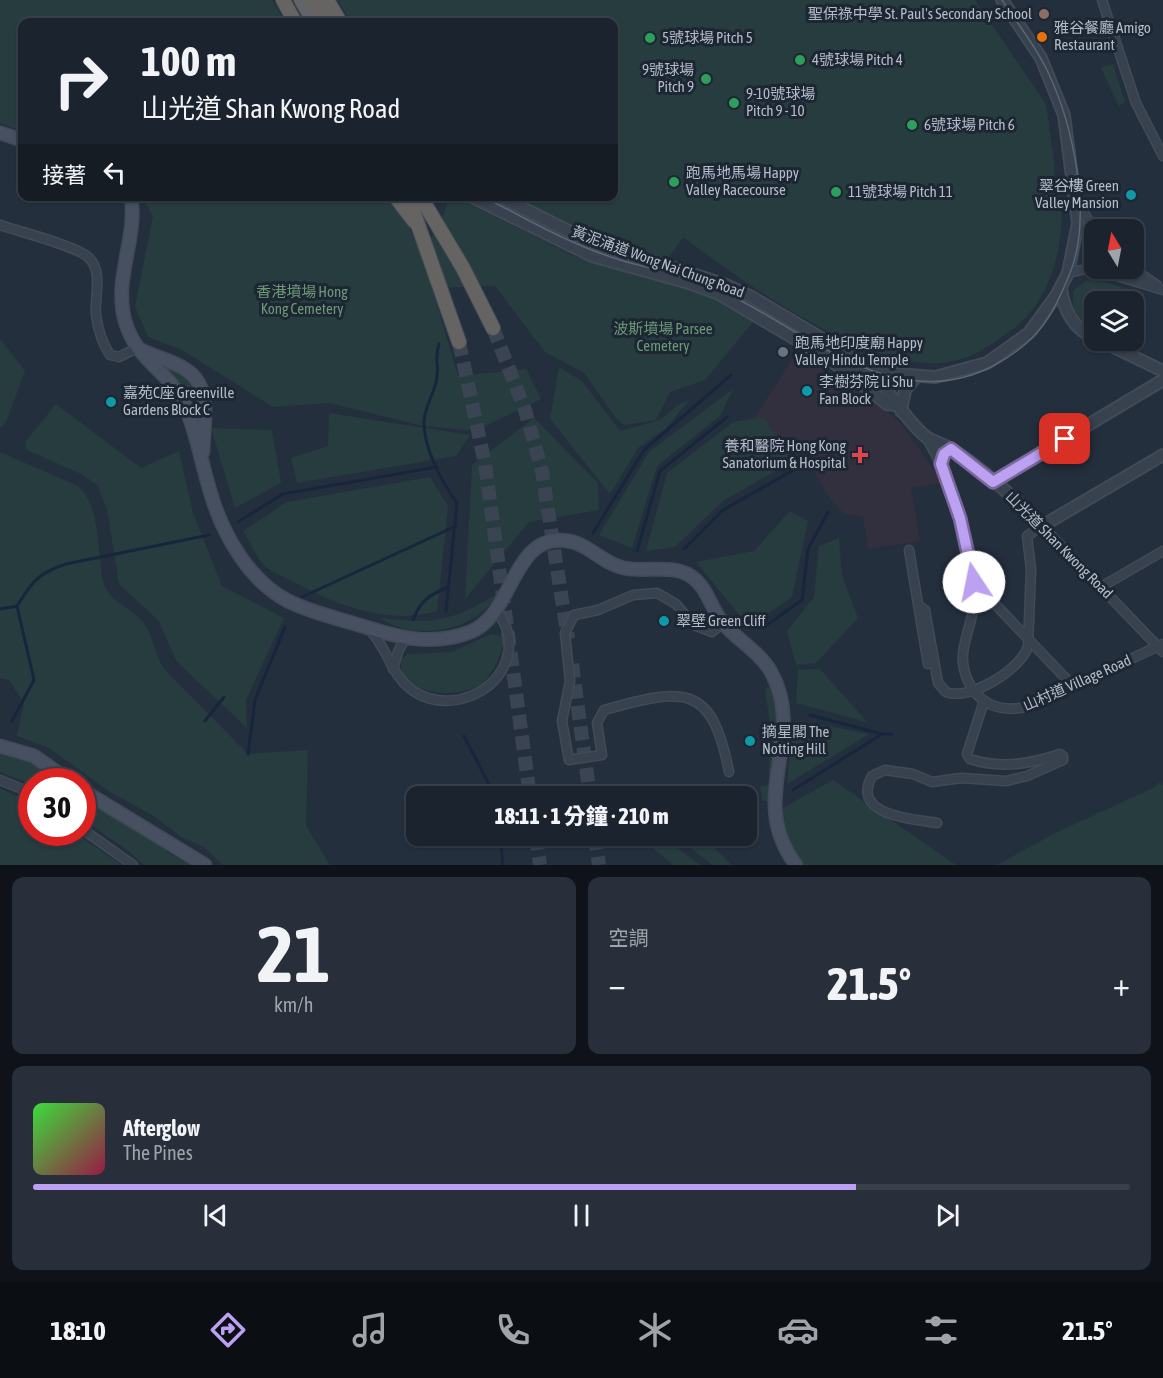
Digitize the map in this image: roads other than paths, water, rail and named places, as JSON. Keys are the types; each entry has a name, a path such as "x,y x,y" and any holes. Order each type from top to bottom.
{"highway":[{"path":"283,0 293,18"},
{"path":"301,0 312,18"},
{"path":"314,0 324,18"},
{"path":"327,0 338,18"},
{"path":"399,201 417,224"},
{"path":"410,201 459,342"},
{"path":"423,201 435,218 493,328"},
{"path":"434,201 435,218"}],"main road":[{"path":"0,133 18,140"},
{"path":"130,201 121,291 125,322 137,348 174,387 184,404 219,517 238,553 259,579 280,596 300,606 405,638 431,640 468,633 489,621 527,554 547,542 563,540 579,544 621,567 675,570 690,575 700,585 723,623 760,658 775,682 783,726 774,797 774,819 781,842 796,865"},
{"path":"137,348 184,368 196,379 203,391 203,462"},
{"path":"184,404 196,405 203,391"},
{"path":"0,746 34,756 51,768"},
{"path":"96,799 205,865"}],"street":[{"path":"293,0 303,18"},
{"name":"黃泥涌道 Wong Nai Chung Road","path":"843,370 940,377 959,373 998,357 1029,333 1061,288 1068,273 1076,240 1078,203 1068,134 1059,97 1041,58 1002,0"},
{"path":"1102,0 1136,103 1163,156"},
{"name":"黃泥涌道 Wong Nai Chung Road","path":"480,201 585,253 719,294 843,370 887,404 898,408"},
{"name":"黃泥涌道 Wong Nai Chung Road","path":"509,201 584,238 656,264 692,272 742,292 874,372"},
{"path":"1078,203 1088,219"},
{"path":"0,225 76,251 89,258 96,273 96,316 106,349 114,357 137,348"},
{"path":"1068,273 1091,267 1163,289"},
{"path":"1144,276 1163,289"},
{"path":"1061,288 1068,316 1084,333"},
{"path":"1121,351 1163,370"},
{"name":"山光道 Shan Kwong Road","path":"874,372 893,396 898,408 926,436 951,449 1015,498 1161,647"},
{"path":"898,408 906,390 916,377"},
{"path":"993,482 1163,380"},
{"name":"山村道 Village Road","path":"926,436 941,464 960,518 974,582 973,616 963,661 965,674 974,691 984,701 999,708 1016,710 1030,706 1072,685 1161,647"},
{"path":"941,464 944,454 951,449"},
{"path":"918,606 925,610 941,689 957,695 974,691 1021,661 1026,653 1030,569 1027,536 1163,455"},
{"path":"909,550 928,664"},
{"path":"1101,587 1163,550"},
{"path":"974,582 1072,685"},
{"path":"723,623 712,632 699,629 668,597 648,592 574,615 565,633 570,681 562,721 569,760 602,755 597,723 604,710 686,696 699,702 719,729 729,772"},
{"path":"369,628 381,642 393,669 406,686 427,698 452,701 477,694 498,676 509,648 507,630 497,610"},
{"path":"393,669 405,638"},
{"path":"937,823 891,815 879,809 869,795 869,779 874,773 885,770 914,774 929,782 962,778 993,781 1018,779 1063,760 1060,754 1035,762 1011,765 970,759 968,754 984,701"},
{"path":"0,780 18,787"},
{"path":"96,839 133,865"}],"waterway":[{"path":"439,344 436,382 424,421 430,453 445,485 457,503 446,611"},
{"path":"593,533 644,450 731,375"},
{"path":"637,551 660,471 727,417"},
{"path":"238,522 283,494 437,467"},
{"path":"684,549 723,510 797,468"},
{"path":"764,627 802,600 808,549 828,512"},
{"path":"302,597 456,526"},
{"path":"0,609 17,606 37,579 66,564 209,535"},
{"path":"413,620 426,599 449,587"},
{"path":"12,721 34,680 17,606"},
{"path":"248,754 255,700 285,627"},
{"path":"205,721 224,697"},
{"path":"810,715 882,734 892,734"},
{"path":"793,790 882,734"},
{"path":"464,736 490,786"},
{"path":"501,846 503,865"}],"tunnel":[{"path":"493,328 525,410 542,471 568,639"},
{"path":"459,342 485,464 529,786"},
{"path":"572,664 589,786"},
{"path":"537,846 540,865"},
{"path":"596,846 599,865"}],"tram line":[{"path":"299,0 310,18"},
{"path":"491,201 589,249 713,287 848,361 884,375 920,381 957,379 995,365 1022,347 1050,316 1070,273 1077,250 1080,225 1077,170 1065,116 1047,70 1002,0"}],"place":[{"name":"聖保祿中學 St. Paul's Secondary School","path":"1044,14"},
{"name":"雅谷餐廳 Amigo Restaurant","path":"1042,37"},
{"name":"5號球場 Pitch 5","path":"650,38"},
{"name":"4號球場 Pitch 4","path":"800,60"},
{"name":"9號球場 Pitch 9","path":"706,79"},
{"name":"9-10號球場 Pitch 9 - 10","path":"734,103"},
{"name":"6號球場 Pitch 6","path":"912,125"},
{"name":"跑馬地馬場 Happy Valley Racecourse","path":"674,182"},
{"name":"11號球場 Pitch 11","path":"836,192"},
{"name":"翠谷樓 Green Valley Mansion","path":"1131,195"},
{"name":"跑馬地印度廟 Happy Valley Hindu Temple","path":"783,352"},
{"name":"李樹芬院 Li Shu Fan Block","path":"807,391"},
{"name":"嘉苑C座 Greenville Gardens Block C","path":"111,402"},
{"name":"養和醫院 Hong Kong Sanatorium & Hospital","path":"860,455"},
{"name":"翠壁 Green Cliff","path":"664,621"},
{"name":"摘星閣 The Notting Hill","path":"750,741"}],"park label":[{"name":"香港墳場 Hong Kong Cemetery","path":"302,300"},
{"name":"波斯墳場 Parsee Cemetery","path":"663,338"}]}
